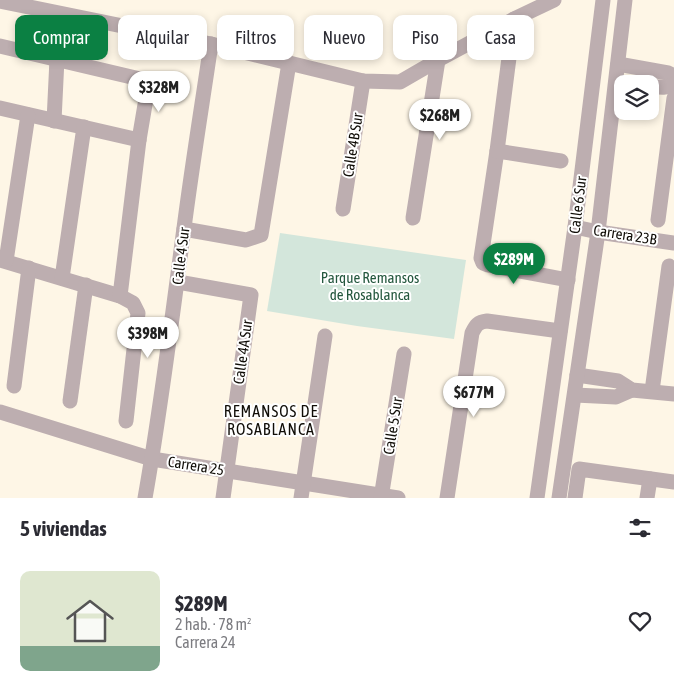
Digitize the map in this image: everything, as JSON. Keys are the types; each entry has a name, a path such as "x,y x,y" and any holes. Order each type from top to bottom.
{"street":[{"path":"522,15 554,0"},
{"name":"Calle 6 Sur","path":"537,498 568,280 603,0"},
{"name":"Calle 6 Sur","path":"617,75 625,0"},
{"path":"0,2 211,44 363,80 400,82 438,60"},
{"name":"Calle 4 Sur","path":"145,498 178,282 211,44"},
{"path":"0,46 15,49"},
{"path":"54,120 57,60"},
{"path":"61,60 174,86"},
{"path":"413,218 438,60"},
{"path":"509,60 481,258 488,265 568,280"},
{"path":"184,229 246,240 261,235 289,63"},
{"path":"618,64 668,73 674,76"},
{"name":"Calle 4B Sur","path":"343,210 363,80"},
{"path":"120,296 139,140 149,81"},
{"path":"659,86 670,87 674,84"},
{"path":"658,220 674,98"},
{"name":"Calle 6 Sur","path":"560,498 598,232 614,99"},
{"path":"0,108 139,140"},
{"path":"28,115 3,260 120,296 133,303 138,313 126,421"},
{"path":"62,278 84,127"},
{"path":"497,151 561,161"},
{"name":"Carrera 23B","path":"575,226 598,232 674,242"},
{"path":"652,392 669,266"},
{"path":"14,386 29,268"},
{"name":"Calle 4A Sur","path":"178,282 251,295 223,498"},
{"path":"70,401 86,285"},
{"path":"447,498 472,333 476,326 480,321 487,320 560,331"},
{"path":"302,490 325,336"},
{"name":"Calle 5 Sur","path":"382,497 404,354"},
{"path":"578,374 618,381 632,390 674,394"},
{"path":"574,395 616,397 632,390"},
{"name":"Carrera 25","path":"0,412 152,459 227,471 302,490 398,498"},
{"path":"575,498 579,469 674,482"},
{"path":"647,498 650,479"}],"green space":[{"name":"Parque Remansos de Rosablanca","path":"280,233 466,260 454,339 357,326 267,311"}],"district":[{"name":"REMANSOS DE ROSABLANCA","path":"271,420"}]}
